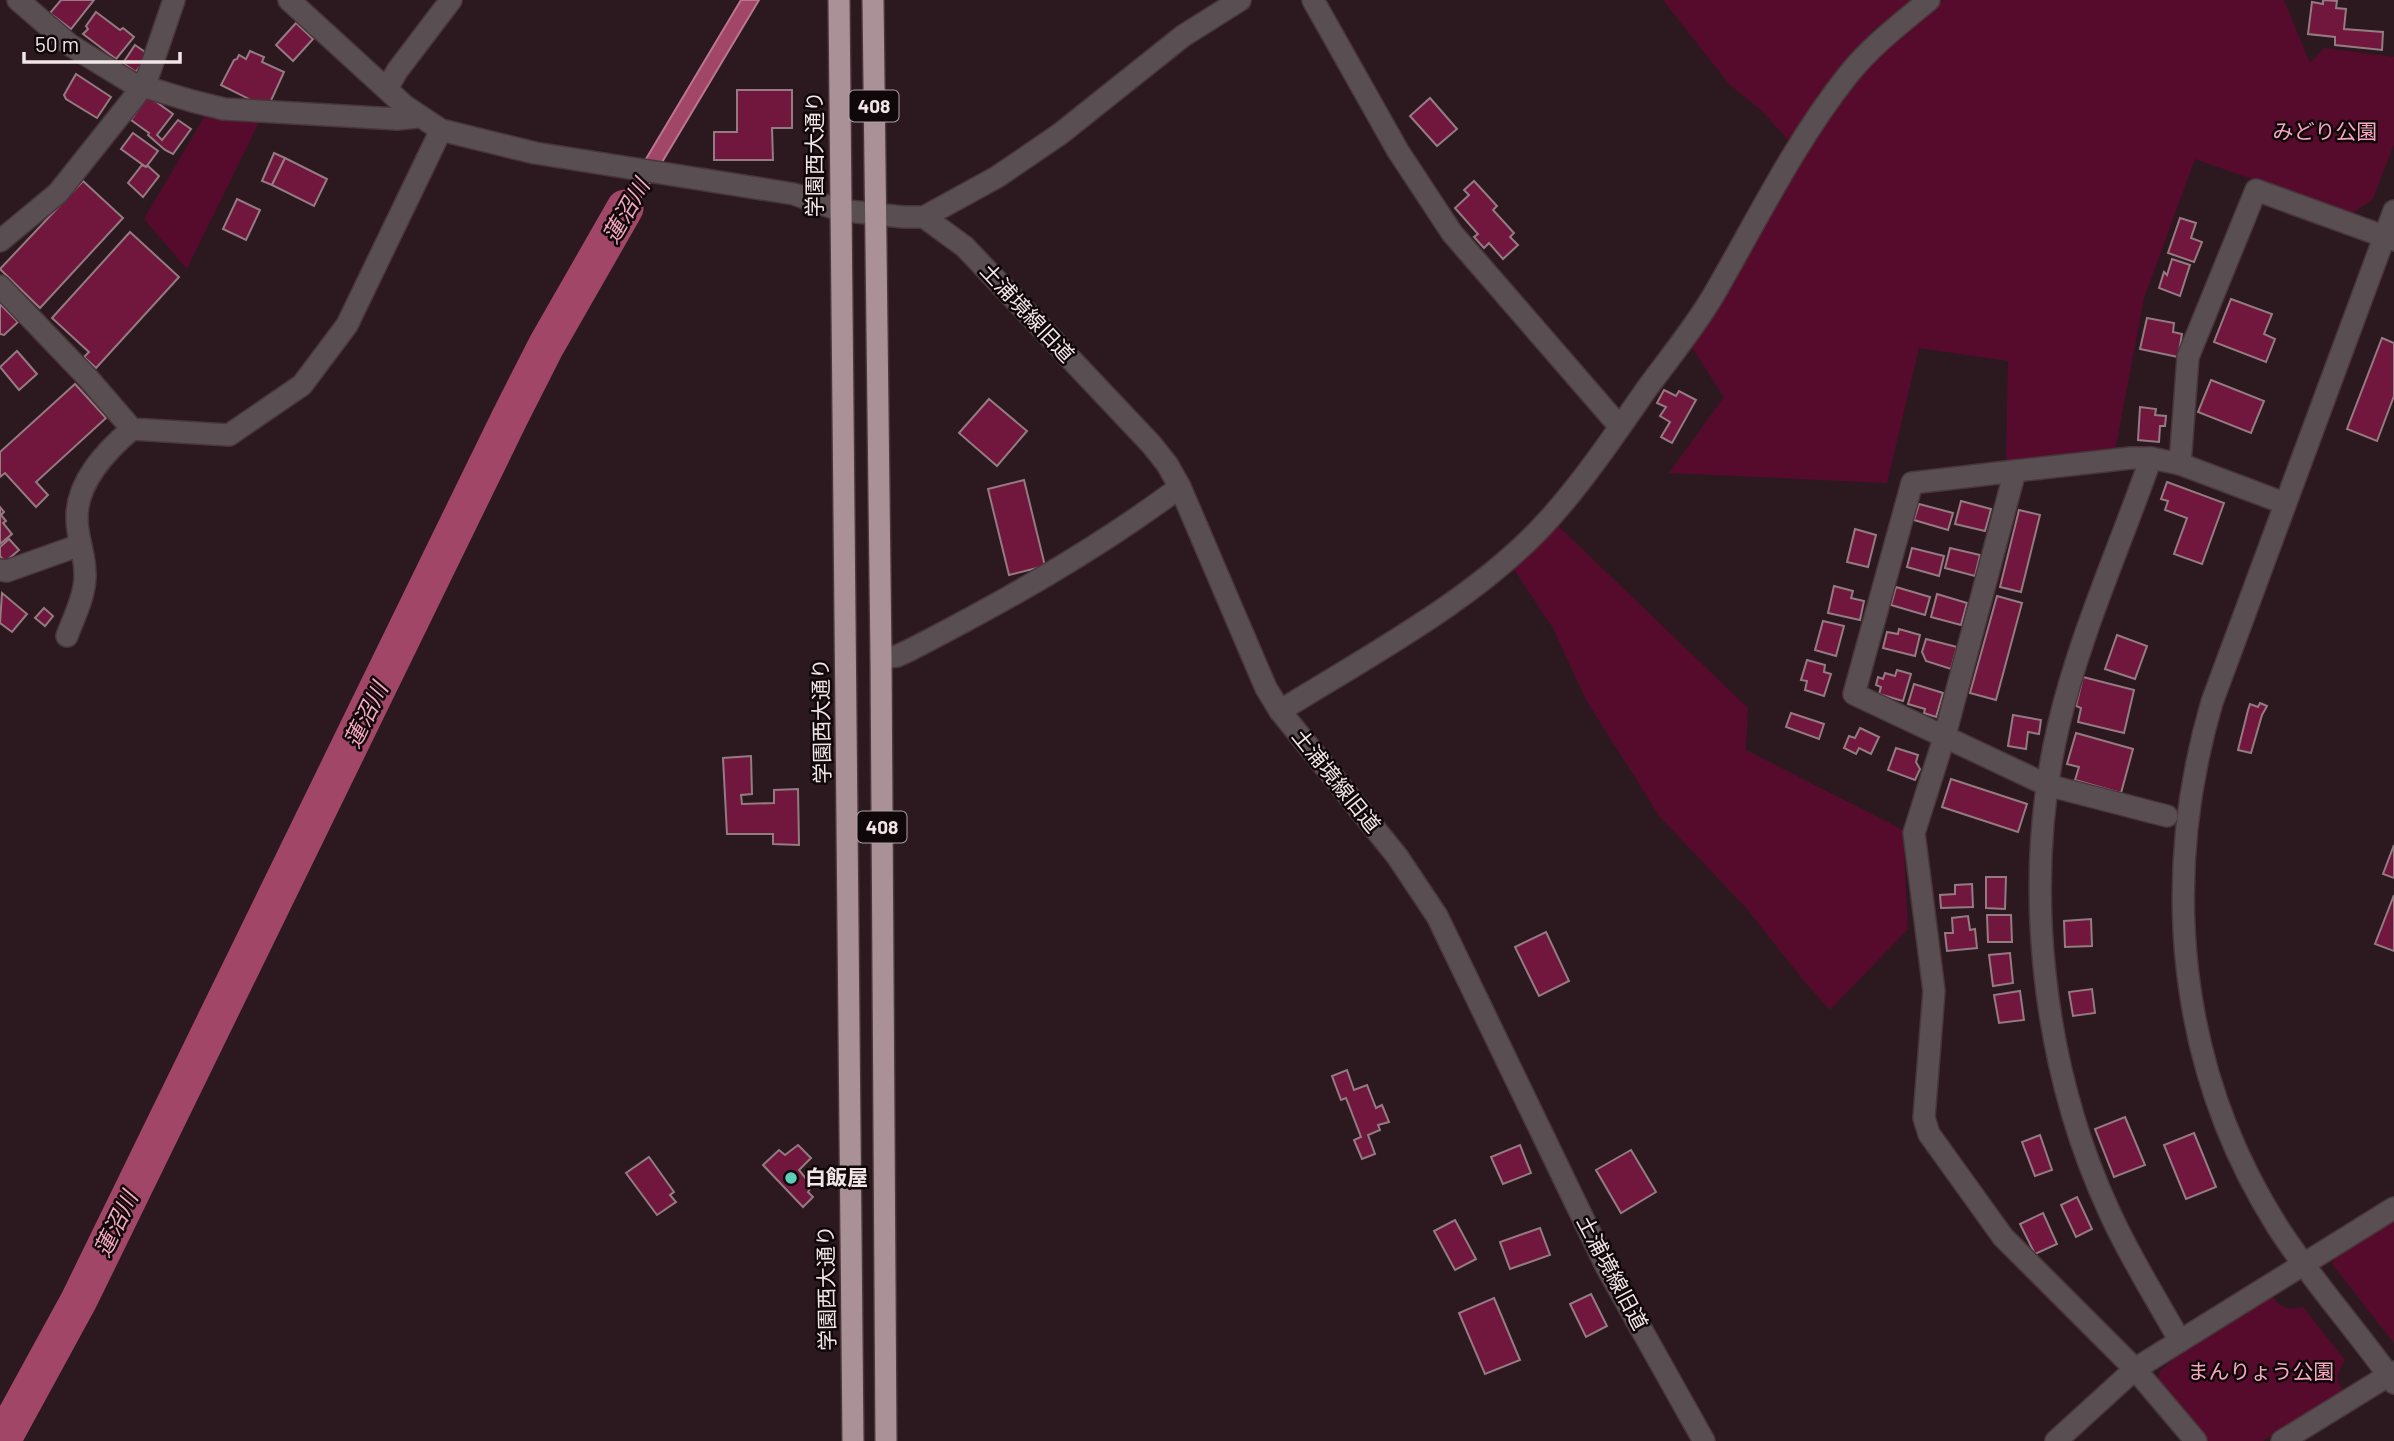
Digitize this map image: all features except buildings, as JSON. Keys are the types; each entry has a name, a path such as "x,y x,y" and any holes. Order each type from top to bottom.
{"highway":[{"name":"学園西大通り","path":"839,0 853,1441"},
{"name":"408","path":"873,0 886,1441"}],"street":[{"path":"18,0 70,45 132,83 224,109 397,119 418,117"},
{"path":"4,233 58,193 142,85 148,76 174,0"},
{"path":"289,0 418,117 441,130 535,153 794,194 839,210 903,217 925,217 996,177 1060,134 1183,36 1240,0"},
{"path":"387,89 397,71 451,0"},
{"path":"1312,0 1398,151 1452,233 1620,427"},
{"path":"1280,711 1430,617 1503,564 1550,518 1620,427 1711,299 1792,155 1818,115 1866,55 1929,0"},
{"path":"67,636 86,572 77,519 78,498 110,447 132,429 229,435 302,385 347,325 441,130"},
{"path":"2180,464 2188,357 2256,190 2389,238"},
{"path":"2282,1441 2392,1377 2278,1227 2259,1194 2224,1117 2193,1014 2183,927 2182,880 2187,820 2201,739 2212,702 2284,503 2389,238 2394,211"},
{"name":"土浦境線旧道","path":"925,217 965,247 1167,464 1180,487 1266,688 1280,711 1397,856 1437,916 1606,1268 1704,1441"},
{"path":"0,286 88,378 132,429"},
{"path":"2167,816 2047,785 1854,694 1912,483 2151,458 2180,464 2284,503"},
{"path":"2151,458 2075,665 2058,728 2047,785 2040,869 2047,987 2067,1093 2109,1211 2180,1341"},
{"path":"2015,471 1945,735 1914,833 1934,991 1924,1118 1929,1134 2003,1237 2135,1369 2196,1441"},
{"path":"881,658 897,656 910,650 1045,575 1140,517 1180,487"},
{"path":"0,570 7,571 80,545"},
{"path":"2056,1441 2135,1369 2394,1208"}],"green space":[{"path":"1663,0 1914,0 1874,29 1828,86 1789,141 1762,111 1729,84"},
{"name":"みどり公園","path":"1944,0 2284,0 2310,63 2324,48 2394,57 2394,144 2373,199 2351,214 2195,159 2144,298 2115,451 2006,460 2008,361 1919,348 1887,483 1669,473 1724,397 1691,346 1737,278 1804,150 1846,89 1883,48"},
{"path":"206,114 259,122 187,269 144,219"},
{"path":"1556,524 1748,708 1746,750 1903,830 1908,929 1830,1010 1747,909 1660,817 1586,700 1553,628 1513,568"},
{"path":"2394,1219 2394,1343 2332,1264 2336,1255"},
{"name":"まんりょう公園","path":"2270,1293 2284,1307 2303,1307 2345,1360 2338,1376 2344,1391 2263,1441 2203,1441 2156,1385 2160,1371 2184,1350"}],"water":[{"path":"741,0 759,0 607,254 594,246"}],"waterway":[{"name":"蓮沼川","path":"2,1441 79,1300 509,419 546,346 625,208"}],"place":[{"name":"白飯屋","path":"791,1178"}]}
